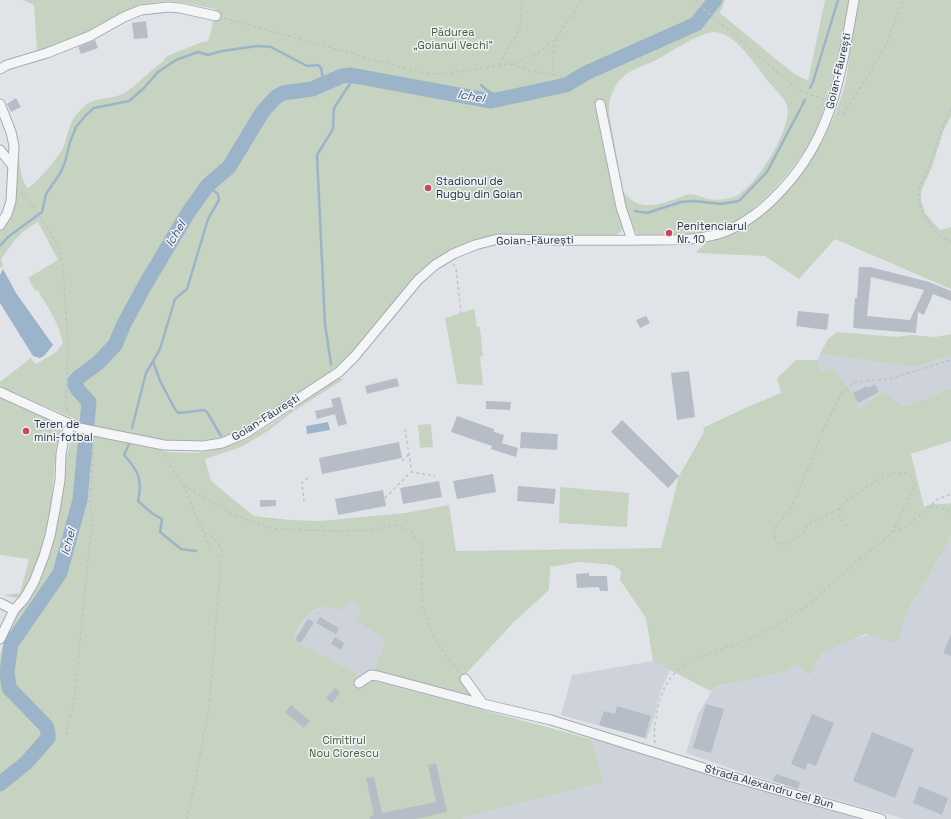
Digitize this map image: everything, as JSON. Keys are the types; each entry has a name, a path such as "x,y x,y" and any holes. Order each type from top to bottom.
{"street":[{"name":"Goian-Făurești","path":"0,392 75,426 94,431 164,445 203,446 222,443 246,433 339,372 355,356 418,280 435,265 453,254 475,245 498,240 632,240 697,238 732,229 762,210 784,188 805,160 825,126 834,100 842,67 854,0"},
{"path":"0,69 7,65 47,53 90,36 124,16 140,10 168,7 180,8 216,16"},
{"path":"0,104 11,132 14,146 13,186 9,208 0,225"},
{"path":"600,104 621,207 632,240"},
{"path":"0,150 13,166"},
{"path":"0,639 14,610 24,599 34,582 50,536 60,480 61,454 64,438 75,426"},
{"path":"0,602 14,610"},
{"name":"Strada Alexandru cel Bun","path":"359,683 371,675 378,676 483,704 551,720 729,776 881,819"},
{"path":"465,679 483,704"}],"path":[{"path":"499,65 520,28 522,0"},
{"path":"216,16 421,73 442,74 510,63 540,52 556,38 582,0"},
{"path":"830,112 842,115 850,105 887,43 903,0"},
{"path":"696,1 798,90 818,98 834,100"},
{"path":"555,75 553,71 553,60 556,38"},
{"path":"510,63 530,71 566,78"},
{"path":"951,109 941,130 929,166 919,189 919,201 922,213 936,232 944,239 951,241"},
{"path":"13,186 24,194 35,209 59,249 63,267 68,344 66,401 75,426"},
{"path":"456,268 461,313"},
{"path":"892,532 914,487 912,477 907,473 898,472 890,474 850,498 840,509 810,523 802,534 788,544 780,544 775,541 774,529 791,508 827,422 842,393 854,382 889,379 951,360"},
{"path":"405,429 412,473"},
{"path":"66,735 74,704 92,526 90,502 94,431"},
{"path":"164,445 166,458 183,485 205,533 210,548"},
{"path":"402,461 409,454"},
{"path":"385,498 411,472 435,476"},
{"path":"304,502 302,484 310,476"},
{"path":"183,485 233,514 263,526 277,529 343,531 376,530 395,525 411,532 422,547 422,606 431,632 443,651 465,679"},
{"path":"658,753 654,736 655,722 664,689 672,675 682,666 698,658 752,639 800,611 892,532 907,526 938,499 951,494"},
{"path":"928,508 934,506 951,513"},
{"path":"840,509 838,513 839,518 846,526"},
{"path":"187,819 209,708 222,548 213,537 205,533"}],"shaded area":[{"path":"820,354 913,367 951,356 951,388 904,407 884,391 860,408 858,403 821,373 818,360"},
{"path":"951,535 951,819 904,819 753,776 686,753 698,714 713,689 734,681 784,672 798,664 809,677 822,653 905,618 908,610 947,545"},
{"path":"350,602 360,608 359,617 356,621 387,639 374,672 362,675 292,640 309,613 323,608 335,607"},
{"path":"653,661 670,670 660,693 647,739 561,715 572,675"},
{"path":"592,736 717,777 767,790 859,819 462,819 467,816 604,782 591,739"}],"green space":[{"name":"Pădurea „Goianul Vechi”","path":"23,0 725,0 720,13 793,73 808,81 825,0 849,0 833,76 818,126 801,156 785,177 766,197 742,217 716,230 683,235 639,236 630,224 623,206 602,100 597,102 624,224 620,233 614,236 498,236 474,240 451,250 433,261 415,278 341,364 249,427 228,435 207,440 185,441 163,440 75,422 75,419 0,386 0,382 31,358 36,364 56,352 63,343 53,316 38,291 34,289 28,278 58,260 38,222 26,230 13,242 1,259 3,266 0,268 0,228 7,220 17,148 22,178 27,188 41,177 61,152 71,122 82,108 93,101 114,97 126,92 164,61 167,56 207,41 210,34 215,9 169,1 140,4 74,38 37,51 34,5","holes":["712,32 720,33 733,39 738,44 749,56 764,77 781,95 785,102 787,106 787,116 784,129 778,143 752,183 734,197 716,200 689,194 660,204 647,205 634,202 623,191 609,113 612,92 621,79 636,68 656,60 690,40 704,34"]},
{"path":"858,0 951,0 951,116 943,132 932,167 922,189 921,199 925,213 940,230 951,227 951,289 835,239 799,279 765,256 696,253 708,242 741,229 762,215 793,185 815,154 833,120 845,84"},
{"path":"474,309 477,327 480,327 483,356 480,357 483,385 457,384 445,318"},
{"path":"837,332 897,337 911,335 935,337 951,334 951,356 913,367 820,354 828,339"},
{"name":"Cimitirul Nou Ciorescu","path":"796,360 818,360 821,373 833,368 853,393 860,408 884,391 904,407 951,388 951,441 911,454 924,507 933,504 951,503 951,535 947,545 908,610 897,644 870,634 865,634 822,653 809,677 798,664 784,672 725,684 710,691 653,661 646,618 620,580 620,570 613,565 578,562 550,567 549,590 513,623 461,679 478,701 374,672 386,639 355,621 359,617 360,608 350,602 342,610 334,608 319,608 308,615 301,624 293,640 371,680 591,739 604,782 467,816 462,819 0,819 0,655 5,639 20,609 36,588 47,559 62,501 66,459 70,444 80,433 169,452 197,453 219,449 246,439 267,427 338,378 344,379 294,411 268,431 241,447 205,459 211,481 254,516 290,520 320,521 405,513 449,505 456,551 661,548 679,476 704,432 703,428 781,393 777,378"},
{"path":"0,396 17,403 55,423 53,427 61,430 56,448 51,509 39,558 34,572 21,596 16,598 3,595 20,593 29,559 0,555"},
{"path":"431,424 433,447 420,448 418,425"},
{"path":"560,487 629,493 627,527 559,523"}],"water":[{"path":"3,269 16,293 53,345 44,356 40,358 33,356 0,303 0,275"},
{"path":"328,422 330,430 307,434 306,426"}],"building":[{"path":"146,21 148,38 134,39 132,23"},
{"path":"95,40 98,48 81,54 78,47"},
{"path":"16,98 21,107 11,112 7,104"},
{"path":"859,267 870,267 929,282 951,291 951,301 933,294 924,315 918,312 916,333 853,328 855,298 857,298","holes":["871,277 924,290 910,320 867,316"]},
{"path":"798,311 829,314 827,330 796,326"},
{"path":"646,316 650,323 640,328 636,320"},
{"path":"689,371 695,417 677,420 671,373"},
{"path":"397,378 399,386 367,394 365,386"},
{"path":"875,384 879,392 858,403 853,393"},
{"path":"340,397 347,424 338,426 335,414 317,419 315,411 333,407 331,399"},
{"path":"486,401 511,402 510,410 486,409"},
{"path":"457,416 494,429 494,432 504,435 502,443 518,448 516,457 491,449 492,446 451,432"},
{"path":"622,420 679,476 668,488 611,432"},
{"path":"521,432 558,434 557,450 520,448"},
{"path":"399,442 402,458 322,474 319,458"},
{"path":"493,474 496,492 457,499 453,481"},
{"path":"439,481 442,497 403,504 400,488"},
{"path":"518,486 556,489 554,504 517,501"},
{"path":"383,490 386,506 338,515 335,499"},
{"path":"260,500 276,500 276,506 260,507"},
{"path":"589,573 589,576 607,576 608,591 600,591 599,587 577,588 576,574"},
{"path":"320,617 339,628 336,634 316,623"},
{"path":"308,619 314,622 301,643 295,640"},
{"path":"951,635 951,656 943,653"},
{"path":"335,637 344,643 341,650 331,644"},
{"path":"335,688 340,693 332,703 326,698"},
{"path":"706,704 724,709 711,753 693,748"},
{"path":"291,705 310,721 304,728 285,712"},
{"path":"617,706 651,716 645,738 599,725 604,711 615,714"},
{"path":"812,714 834,723 816,766 808,763 805,770 791,764"},
{"path":"872,732 914,749 895,798 853,781"},
{"path":"436,763 447,812 416,819 370,819 370,816 374,815 366,778 374,777 382,813 436,802 428,765"},
{"path":"776,774 800,782 798,789 773,781"},
{"path":"919,786 948,798 942,815 913,803"}],"waterway":[{"name":"Ichel","path":"0,784 26,763 48,738 46,726 9,688 7,672 11,644 60,573 80,500 89,402 78,390 75,385 75,381 98,363 115,345 124,324 145,285 188,213 207,186 229,167 263,111 276,97 283,93 312,89 342,76 350,75 491,101 566,85 586,73 696,24 715,0"},
{"path":"810,88 838,0"},
{"path":"0,246 8,237 42,212 46,194 61,172 76,127 86,115 94,108 129,101 143,89 158,72 176,60 198,52 208,55 222,51 257,46 271,47 307,66 318,65 321,68 324,84"},
{"path":"331,364 325,324 317,155 333,129 334,108 355,76"},
{"path":"481,85 492,93 494,100"},
{"path":"635,211 647,213 681,202 694,201 721,204 739,201 767,172 805,100"},
{"path":"132,428 146,373 160,349 175,299 187,289 208,219 219,200 218,194 207,186"},
{"path":"153,361 160,381 176,411 179,413 204,410 207,412 221,436"},
{"path":"129,444 124,455 133,466 138,476 140,487 138,501 153,514 162,519 160,532 181,549 196,551"}],"place":[{"name":"Stadionul de Rugby din Goian","path":"428,188"},
{"name":"Penitenciarul Nr. 10","path":"669,233"},
{"name":"Teren de mini-fotbal","path":"26,431"}]}
